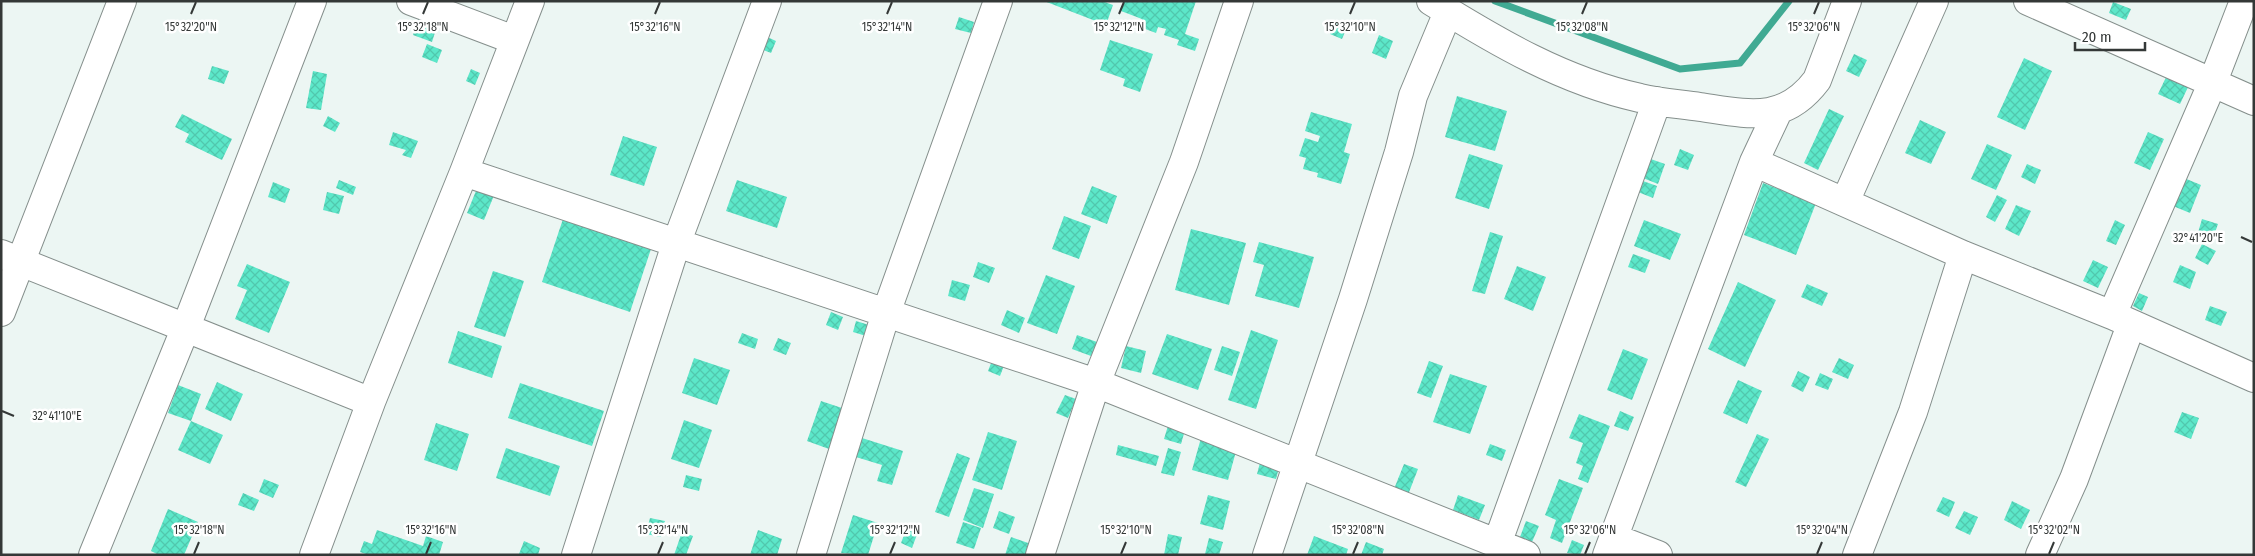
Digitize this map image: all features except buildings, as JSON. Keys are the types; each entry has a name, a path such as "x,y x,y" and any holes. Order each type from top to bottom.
{"street":[{"path":"1,312 12,258 122,1"},
{"path":"93,555 186,327 312,1"},
{"path":"411,1 514,40"},
{"path":"314,555 372,402 530,1"},
{"path":"576,555 676,244 767,1"},
{"path":"811,555 886,313 998,1"},
{"path":"1040,555 1096,382 1184,162 1239,1"},
{"path":"1267,555 1393,170 1439,7 1504,46 1553,69 1596,85 1657,101 1752,115 1778,111 1800,99 1817,80 1847,1"},
{"path":"1845,202 1934,1"},
{"path":"2028,1 2254,101"},
{"path":"2040,555 2074,479 2122,320 2244,1"},
{"path":"1497,544 1657,101"},
{"path":"1658,555 1610,546 1754,162 1778,111"},
{"path":"1754,162 1963,255 2122,320 2254,378"},
{"path":"464,172 1096,382 1298,462 1352,487 1526,555"},
{"path":"1857,555 1913,412 1963,255"},
{"path":"12,258 372,402"}],"waterway":[{"path":"1495,1 1680,69 1740,63 1789,1"}]}
